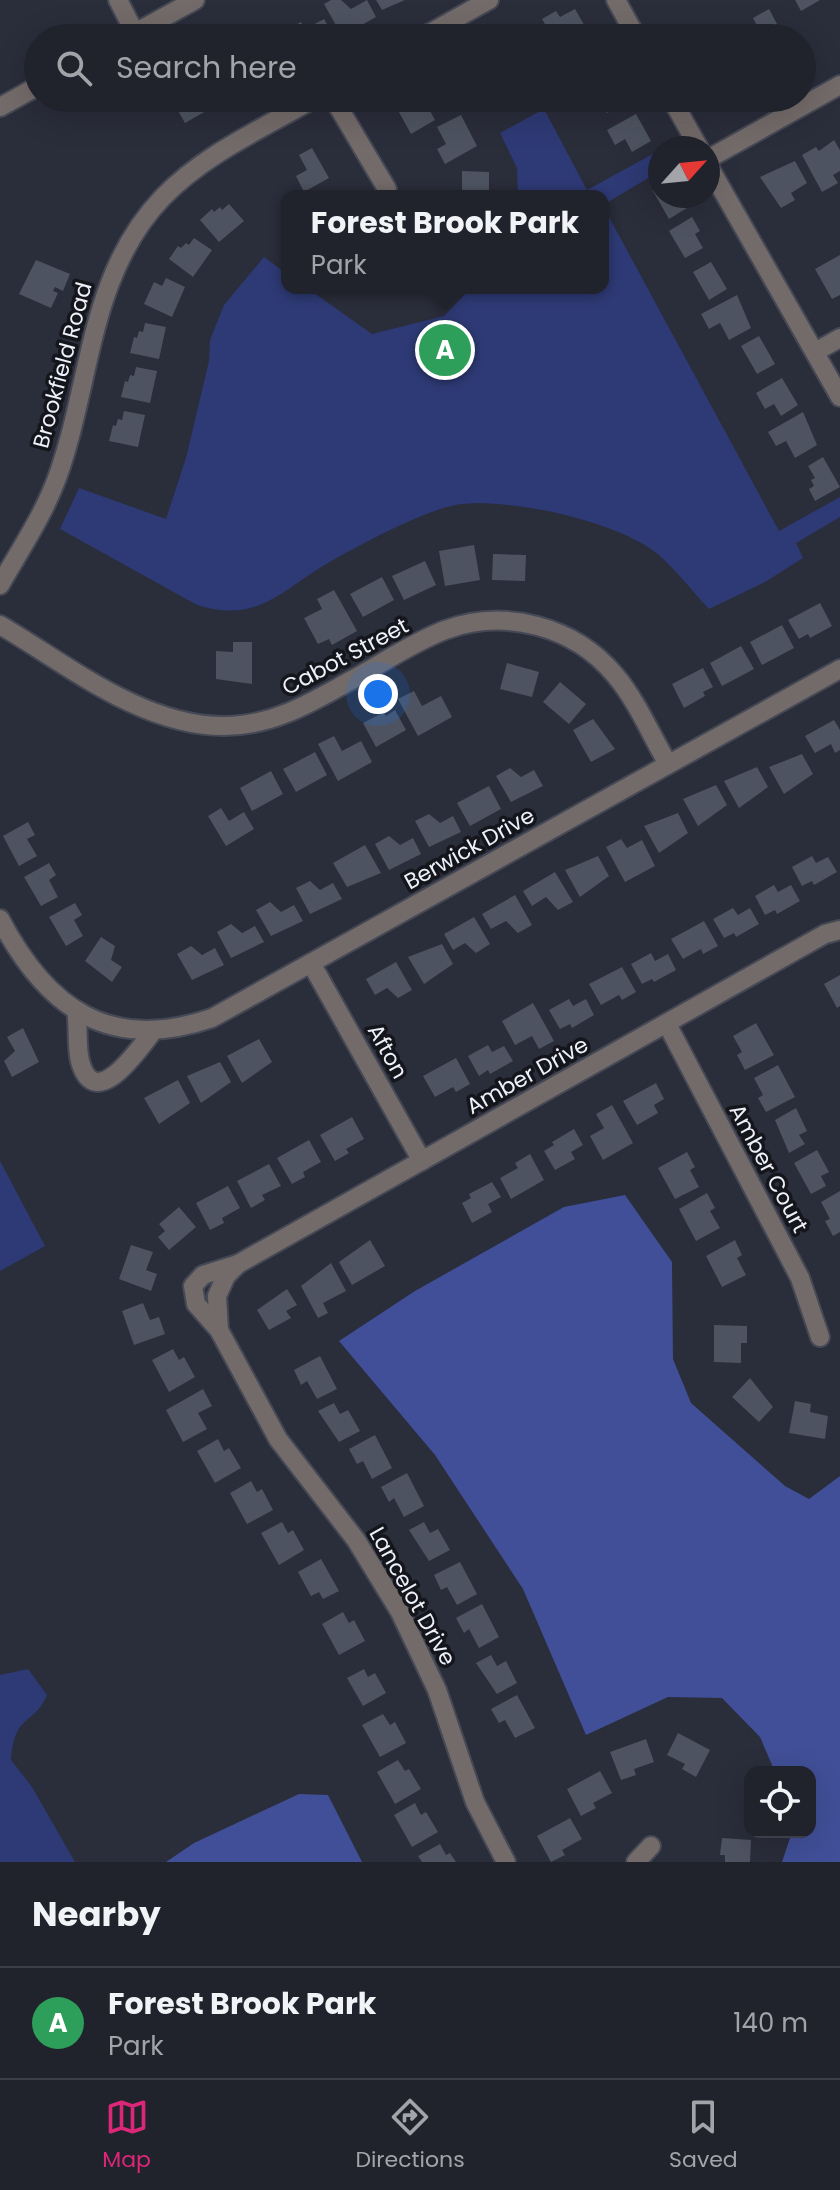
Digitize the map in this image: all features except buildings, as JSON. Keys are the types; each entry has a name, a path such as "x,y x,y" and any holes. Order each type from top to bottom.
{"street":[{"path":"118,0 127,24"},
{"path":"151,24 195,0"},
{"path":"446,24 489,0"},
{"path":"616,0 629,24"},
{"path":"816,99 840,85"},
{"path":"0,107 24,94"},
{"name":"Brookfield Road","path":"0,585 57,478 99,307 134,234 161,199 200,165 291,112"},
{"path":"341,112 387,189"},
{"path":"679,112 692,136"},
{"path":"720,155 794,112"},
{"path":"720,183 840,397"},
{"path":"815,352 840,338"},
{"name":"Cabot Street","path":"0,625 136,704 179,720 224,726 249,725 301,709 427,639 457,626 494,620 532,624 582,645 615,674 668,764"},
{"name":"Berwick Drive","path":"0,919 34,976 76,1010 110,1024 154,1030 212,1018 840,669"},
{"name":"Amber Drive","path":"193,1286 203,1275 238,1264 825,934 840,930"},
{"name":"Afton","path":"311,963 422,1161"},
{"path":"76,1010 83,1071 91,1078 102,1081 118,1076 154,1030"},
{"name":"Amber Court","path":"667,1024 800,1278 820,1337"},
{"name":"Amber Drive","path":"219,1291 238,1264"},
{"name":"Lancelot Drive","path":"193,1286 196,1304 219,1330 278,1439 356,1540 400,1612 437,1690 470,1790 506,1862"},
{"name":"Lancelot Drive","path":"219,1291 215,1311 219,1330"},
{"path":"636,1862 651,1846"}],"shaded area":[{"path":"538,112 546,112 587,190 518,190 517,168 500,133"},
{"path":"648,157 648,178 609,201 609,190 587,190"},
{"path":"609,217 779,531 840,497 840,517 796,543 803,558 765,582 709,609 659,555 641,543 565,515 509,505 462,504 432,512 328,563 267,602 236,610 197,605 60,529 79,488 166,519 186,458 209,361 210,340 224,305 264,257 281,270 281,294 315,294 372,334 444,316 465,294 609,294"},
{"path":"0,1161 45,1246 0,1271"},
{"path":"625,1195 672,1262 673,1359 691,1403 785,1486 809,1499 840,1476 840,1862 782,1862 790,1838 816,1838 816,1766 772,1766 760,1737 722,1698 668,1697 586,1735 523,1589 435,1455 339,1341 415,1291 564,1207"},
{"path":"28,1669 47,1695 16,1734 11,1760 32,1787 75,1862 0,1862 0,1675"},
{"path":"299,1794 328,1795 362,1862 166,1862 194,1843"}],"place":[{"name":"Forest Brook Park","path":"445,350"}]}
